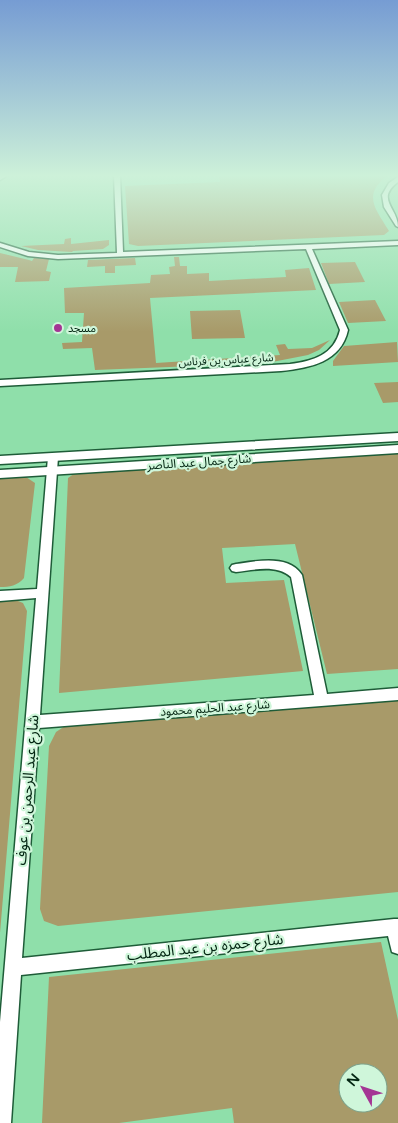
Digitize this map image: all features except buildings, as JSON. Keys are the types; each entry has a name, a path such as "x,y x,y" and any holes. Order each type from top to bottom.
{"main road":[{"name":"شارع جمال عبد الناصر","path":"0,474 53,464 398,436"},
{"name":"شارع جمال عبد الناصر","path":"0,460 53,464 398,449"}],"street":[{"path":"119,227 120,254"},
{"path":"0,245 19,252 48,256 398,243"},
{"name":"شارع عباس بن فرناس","path":"0,383 290,367 316,361 335,350 342,341 344,330 308,246"},
{"name":"شارع عبد الرحمن بن عوف","path":"1,1123 53,464"},
{"path":"236,568 280,565 296,575 322,700"},
{"path":"0,596 42,593"},
{"name":"شارع عبد الحليم محمود","path":"32,722 398,694"},
{"path":"396,927 398,946"},
{"name":"شارع حمزه بن عبد المطلب","path":"13,966 396,927"}],"shaded area":[{"path":"128,227 387,227 389,231 384,235 138,246 129,244"},
{"path":"71,238 71,244 109,240 109,245 103,249 72,252 38,250 21,246 64,244 65,239"},
{"path":"0,253 32,261 34,258 49,259 46,271 51,272 49,281 15,282 18,267 0,267"},
{"path":"174,257 179,257 180,266 187,266 187,274 209,273 209,281 286,277 285,270 309,268 316,290 150,298 156,363 280,355 276,345 285,344 288,349 312,348 330,340 319,350 308,355 267,363 95,370 92,348 63,349 62,343 82,342 84,313 65,313 64,288 150,283 151,275 170,274 169,267 175,266"},
{"path":"135,258 136,265 115,266 115,273 105,273 105,266 87,267 88,260"},
{"path":"355,262 365,282 329,284 321,263"},
{"path":"375,300 386,321 348,323 339,302"},
{"path":"240,310 245,338 192,339 190,311"},
{"path":"397,342 398,362 333,366 333,361 344,346"},
{"path":"398,382 398,402 383,403 374,383"},
{"path":"398,452 398,669 327,674 295,544 222,548 226,583 284,580 303,671 59,693 68,478 75,473"},
{"path":"23,475 35,483 24,578 13,586 0,587 0,477"},
{"path":"13,599 23,603 27,611 0,933 0,600"},
{"path":"398,700 398,892 58,926 44,921 40,909 49,746 56,732 68,724"},
{"path":"381,942 398,1020 398,1123 234,1123 232,1108 119,1123 42,1123 49,977"}],"place":[{"name":"مسجد","path":"58,328"}]}
